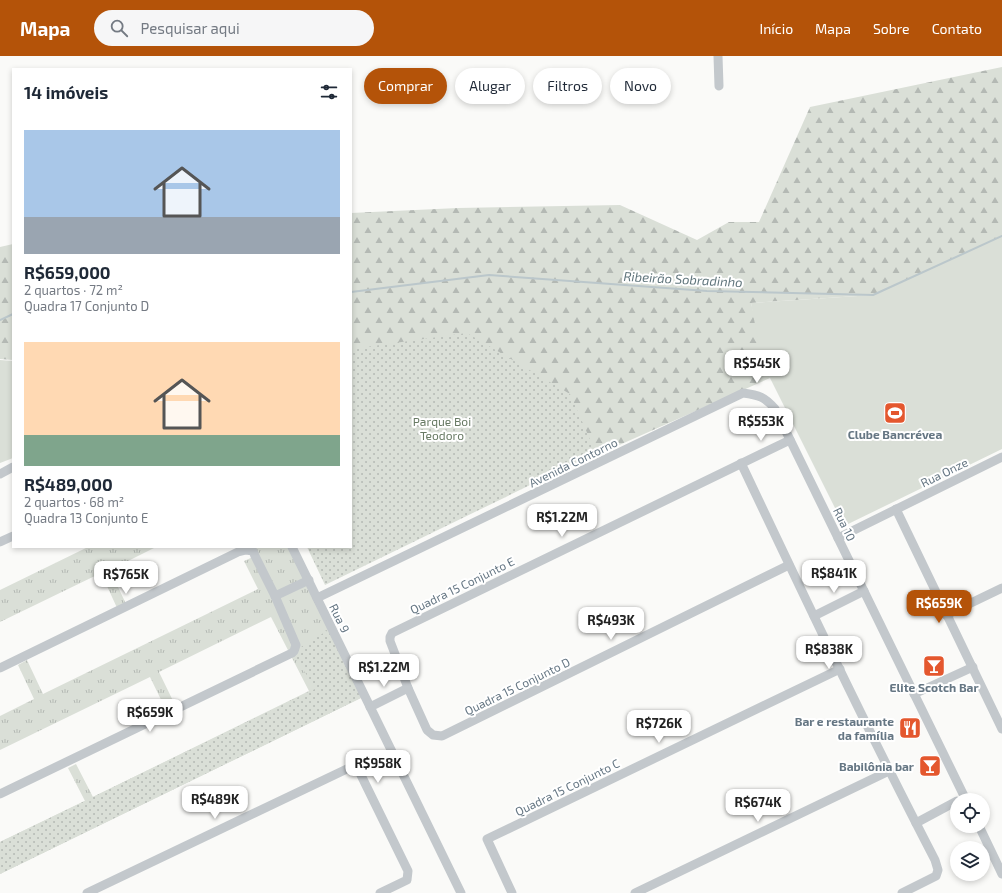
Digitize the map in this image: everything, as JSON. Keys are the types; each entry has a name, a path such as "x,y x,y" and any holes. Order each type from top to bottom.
{"street":[{"path":"718,56 719,86"},
{"name":"Avenida Contorno","path":"317,598 743,393 756,394 767,400 775,409"},
{"name":"Rua 10","path":"775,409 914,694 959,793"},
{"name":"Quadra 15 Conjunto E","path":"408,688 390,641 392,633 790,440"},
{"name":"Rua Onze","path":"838,538 1002,457"},
{"path":"741,463 889,771 935,860 938,870 936,876 902,893"},
{"path":"0,474 12,468"},
{"path":"896,509 946,615 999,716 1002,729"},
{"path":"0,542 12,536"},
{"name":"Rua 9","path":"293,548 461,893"},
{"path":"0,668 243,550 253,552 275,596 294,638 296,647 292,653 0,794"},
{"name":"Quadra 15 Conjunto D","path":"408,688 427,730 434,735 442,736 789,565"},
{"path":"275,596 309,580"},
{"path":"946,615 1002,588"},
{"path":"814,616 864,591"},
{"path":"914,694 973,667"},
{"name":"Quadra 15 Conjunto C","path":"510,892 487,838 840,669"},
{"path":"370,707 408,688"},
{"path":"87,893 352,766 357,767 408,871 407,880 380,893"},
{"path":"636,893 889,771"},
{"path":"916,823 950,806"},
{"path":"982,833 1002,874"}],"green space":[{"path":"1002,67 1002,236 873,295 751,303 770,378 590,458 555,402 352,391 352,213 458,208 620,205 697,240 729,222 759,222 810,107"},
{"name":"Clube Bancrévea","path":"1002,236 1002,449 844,526 762,362 751,303 873,295"},
{"path":"12,244 12,360 0,359 0,247"},
{"name":"Parque Boi Teodoro","path":"467,333 570,394 596,453 325,585 307,548 352,548 352,349"},
{"path":"0,360 12,361 12,458 0,463"},
{"path":"86,548 154,548 110,570 127,606 118,610 101,573 0,622 0,590"},
{"path":"240,548 292,548 365,696 0,874 0,842 85,801 68,768 76,764 93,797 309,691 271,617 159,672 175,705 166,710 150,677 0,750 0,716 34,699 18,665 27,660 43,694 258,589 244,561 255,556 241,551"},
{"path":"330,629 365,696 0,874 0,842 315,689 293,652"}],"waterway":[{"name":"Ribeirão Sobradinho","path":"352,292 489,275 707,291 873,295 1002,236"},
{"name":"Ribeirão Sobradinho","path":"0,320 12,314"}],"place":[{"name":"Clube Bancrévea","path":"895,413"},
{"name":"Elite Scotch Bar","path":"934,666"},
{"name":"Bar e restaurante da família","path":"910,728"},
{"name":"Babilônia bar","path":"930,766"}]}
